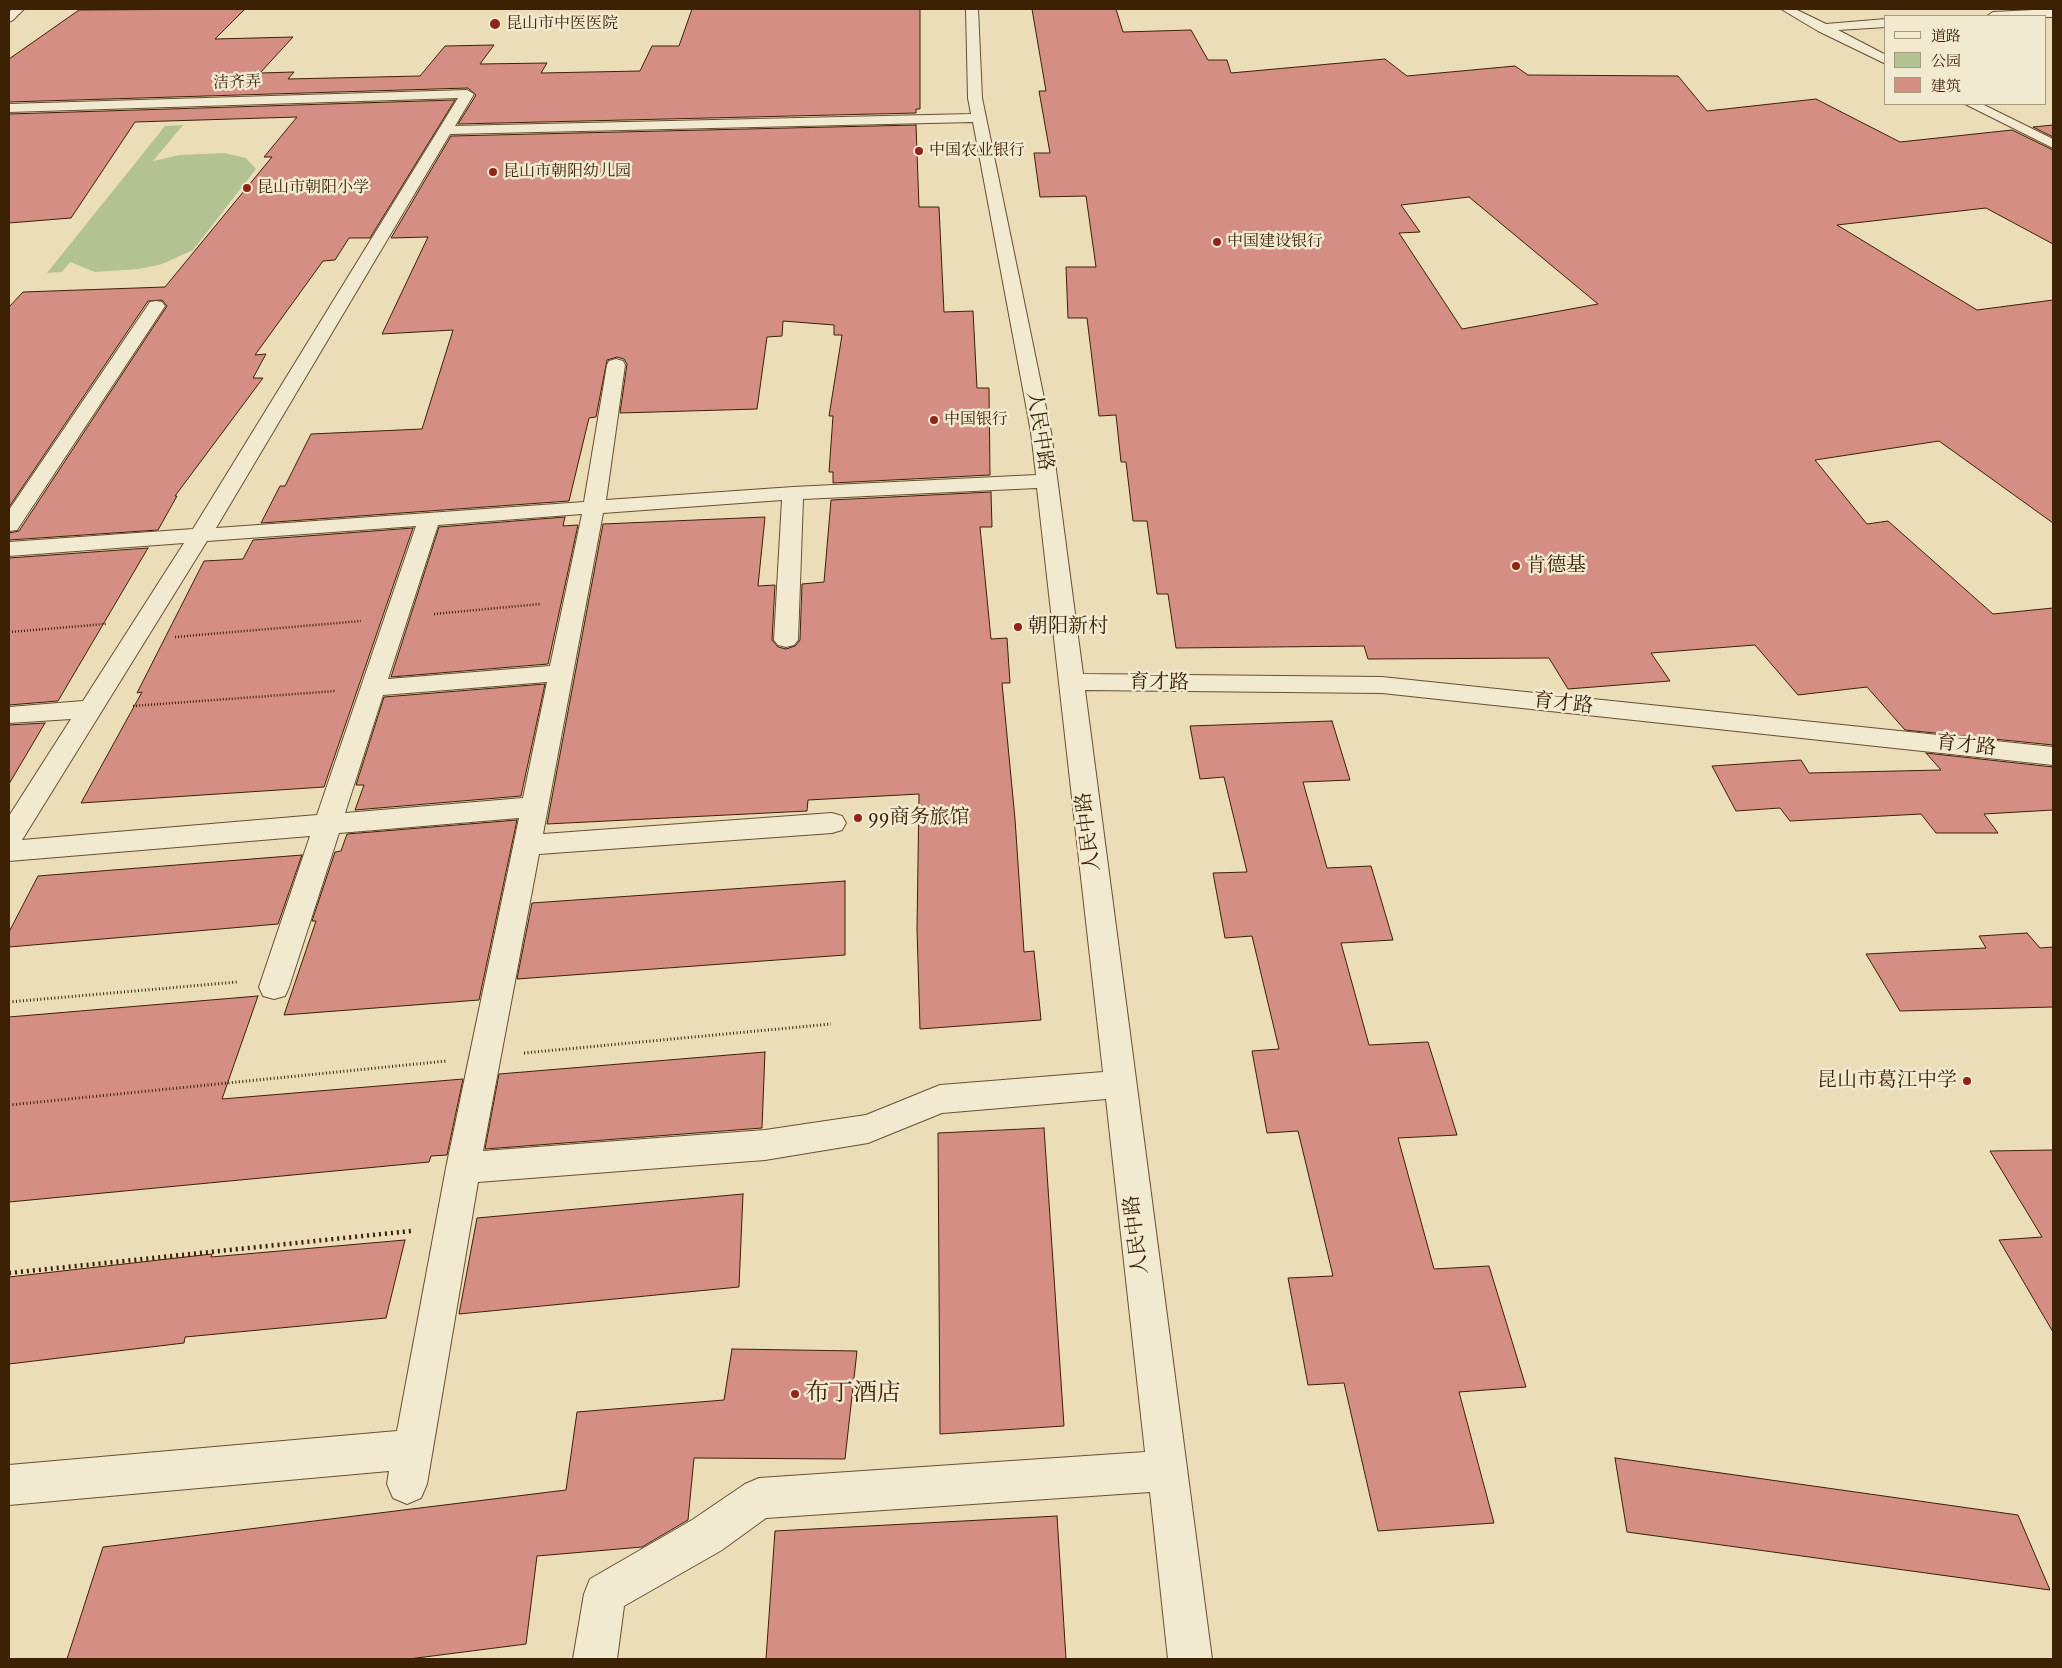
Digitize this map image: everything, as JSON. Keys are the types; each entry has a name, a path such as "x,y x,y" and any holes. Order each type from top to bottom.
{"street":[{"path":"9,18 18,9"},
{"name":"人民中路","path":"972,9 975,98 1041,432 1190,1659"},
{"path":"1787,9 1884,59"},
{"path":"2013,15 2053,13"},
{"path":"1821,28 1884,24"},
{"name":"洁齐弄","path":"9,108 467,94 447,130"},
{"path":"1974,105 2053,144"},
{"path":"9,838 201,534 447,130 979,118"},
{"path":"9,525 156,306"},
{"path":"9,1485 410,1466 463,1168 594,506 616,365"},
{"path":"9,549 594,506 794,493 1047,481"},
{"path":"786,640 794,493"},
{"path":"275,982 429,519"},
{"path":"372,688 561,673"},
{"name":"育才路","path":"1071,682 1382,685 2053,756"},
{"path":"9,715 90,710"},
{"path":"9,851 534,807"},
{"path":"527,845 832,823"},
{"path":"463,1168 765,1145 868,1129 940,1099 1119,1084"},
{"path":"595,1659 605,1594 707,1535 759,1498 1166,1471"}],"path":[{"path":"133,641 575,600"},
{"path":"9,632 146,620"},
{"path":"90,710 372,688"},
{"path":"9,1002 275,982"},
{"path":"9,1105 831,1024"},
{"path":"9,1273 453,1226"}],"green space":[{"path":"183,125 153,161 180,155 224,153 246,158 256,169 193,250 162,264 139,269 95,272 70,262 62,272 47,273 165,126"}],"building":[{"path":"245,9 215,39 293,37 260,73 294,72 288,79 420,76 445,46 494,45 480,64 547,63 541,73 640,71 652,46 679,46 692,9 920,9 920,109 916,109 916,113 458,124 476,95 468,88 9,102 9,59 79,10"},
{"path":"1032,9 1116,9 1123,32 1191,30 1208,60 1227,60 1231,73 1385,59 1407,76 1515,66 1528,75 1678,76 1707,111 1816,99 1900,142 2012,130 2053,150 2053,244 1986,208 1837,225 1977,310 2053,300 2053,523 1939,441 1815,460 1867,524 1888,521 1993,614 2053,608 2053,745 1905,730 1867,687 1798,695 1755,645 1651,653 1670,681 1568,689 1549,658 1368,659 1364,646 1176,648 1168,594 1157,594 1147,521 1133,521 1126,462 1121,462 1116,415 1099,416 1087,318 1068,318 1066,267 1096,267 1086,196 1040,197 1034,153 1050,153 1039,91 1046,91","holes":["1469,197 1598,304 1462,329 1399,233 1420,232 1401,205"]},
{"path":"455,100 370,238 349,238 335,260 323,261 255,355 266,354 253,378 263,378 175,496 177,496 158,530 9,540 9,533 19,531 167,306 162,300 148,301 9,507 9,307 23,292 165,287 272,157 264,157 297,117 135,122 71,218 9,223 9,114"},
{"path":"916,125 919,207 939,207 944,312 973,311 977,388 989,388 990,475 833,483 833,472 829,472 833,416 829,416 842,335 834,335 834,325 783,321 782,336 767,337 757,409 620,413 627,364 624,359 617,357 607,360 596,417 589,418 569,501 261,523 280,486 285,486 311,434 422,429 453,330 382,334 428,237 391,238 451,136"},
{"path":"2053,125 2053,137 2033,127"},
{"path":"991,492 992,527 980,527 991,639 1007,638 1010,683 1002,683 1015,819 1024,952 1034,951 1041,1020 920,1029 917,929 919,794 808,800 807,811 547,824 603,524 765,517 758,586 775,585 772,640 778,647 786,649 795,646 800,640 802,584 824,582 831,500"},
{"path":"565,517 563,526 578,525 548,664 391,677 439,527"},
{"path":"413,528 324,787 81,803 142,692 137,693 204,561 243,559 253,540"},
{"path":"148,548 58,701 9,705 9,558"},
{"path":"545,684 521,796 355,810 364,785 356,785 384,697"},
{"path":"1332,721 1350,780 1303,782 1327,868 1371,866 1393,940 1341,943 1369,1045 1428,1042 1457,1135 1398,1138 1434,1269 1489,1266 1526,1387 1459,1392 1494,1523 1378,1531 1344,1383 1308,1385 1288,1278 1333,1276 1298,1131 1267,1133 1252,1051 1279,1049 1252,936 1225,938 1213,873 1247,872 1224,777 1200,779 1190,726"},
{"path":"45,723 9,784 9,725"},
{"path":"1926,753 2053,767 2053,810 1984,814 1998,833 1936,833 1921,814 1790,821 1780,808 1736,811 1712,766 1801,760 1809,773 1941,770"},
{"path":"517,820 479,1000 284,1015 316,921 312,921 335,852 341,851 347,834"},
{"path":"302,855 278,924 9,947 9,932 38,876"},
{"path":"845,881 845,955 517,979 532,903"},
{"path":"2027,933 2040,948 2053,947 2053,1007 1900,1011 1866,954 1986,948 1979,936"},
{"path":"258,996 222,1099 463,1079 447,1155 431,1156 429,1162 9,1202 9,1017"},
{"path":"765,1052 762,1128 485,1149 499,1074"},
{"path":"1044,1128 1064,1426 940,1434 938,1133"},
{"path":"2053,1150 2053,1332 1999,1240 2042,1237 1990,1151"},
{"path":"743,1194 739,1287 459,1314 477,1218"},
{"path":"405,1240 386,1318 185,1337 184,1343 9,1364 9,1277 212,1254 211,1257"},
{"path":"732,1349 857,1351 845,1459 694,1458 688,1520 642,1547 537,1556 526,1644 409,1659 67,1659 103,1547 566,1490 577,1412 724,1400"},
{"path":"1615,1458 2018,1515 2050,1590 1627,1532"},
{"path":"1057,1516 1066,1659 766,1659 775,1531"}],"place":[{"name":"昆山市中医医院","path":"495,24"},
{"name":"中国农业银行","path":"919,151"},
{"name":"昆山市朝阳幼儿园","path":"493,172"},
{"name":"昆山市朝阳小学","path":"247,188"},
{"name":"中国建设银行","path":"1217,242"},
{"name":"中国银行","path":"934,420"},
{"name":"肯德基","path":"1516,566"},
{"name":"朝阳新村","path":"1018,627"},
{"name":"99商务旅馆","path":"858,818"},
{"name":"昆山市葛江中学","path":"1967,1081"},
{"name":"布丁酒店","path":"795,1394"}]}
